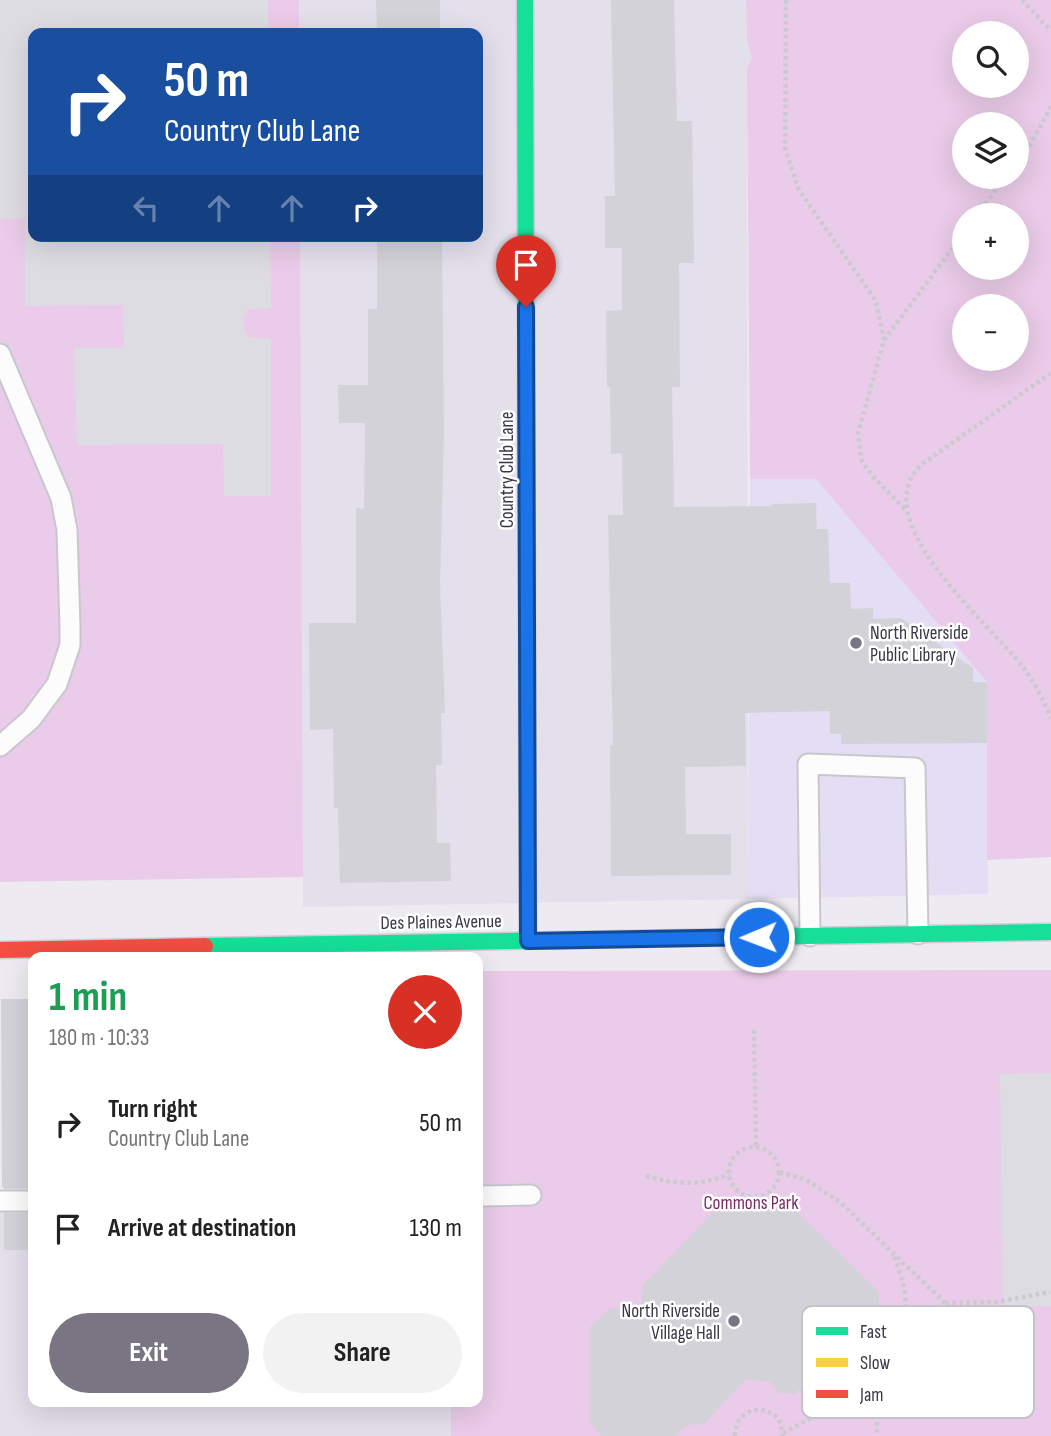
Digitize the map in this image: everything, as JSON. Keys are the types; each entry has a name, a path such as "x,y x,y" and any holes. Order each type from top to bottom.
{"main road":[{"name":"Country Club Lane","path":"525,0 528,941"},
{"name":"Des Plaines Avenue","path":"188,952 405,950 528,941 1051,932"},
{"name":"Des Plaines Avenue","path":"0,950 68,952"}],"lane":[{"path":"0,354 61,498 67,530 70,635 64,666 51,694 31,719 0,746"},
{"path":"810,936 807,764 915,768 918,934"},
{"path":"483,1196 531,1195"},
{"path":"0,1201 28,1200"}],"path":[{"path":"786,0 785,149 799,190 876,300 884,340"},
{"path":"1022,0 1051,31"},
{"path":"1029,147 1051,106"},
{"path":"906,510 862,462 858,433 884,340 952,249"},
{"path":"1051,373 921,465 912,474 907,485 906,510 915,534 928,556 954,590 1023,667 1051,718"},
{"path":"754,1030 757,1147"},
{"path":"757,1147 770,1152 780,1172 778,1181 767,1194 751,1197 736,1189 729,1174 730,1165 740,1152 757,1147"},
{"path":"780,1172 806,1180 840,1202 945,1303 997,1302 1050,1292"},
{"path":"646,1176 676,1184 713,1181 729,1174"},
{"path":"892,1253 906,1295 905,1306"},
{"path":"942,1306 945,1303"},
{"path":"735,1436 740,1418 745,1413 759,1409 774,1413 779,1419 783,1435 813,1418"},
{"path":"877,1418 877,1436"}],"shaded area":[{"path":"0,0 268,0 268,28 28,28 28,242 270,242 271,308 248,309 243,316 244,330 249,337 271,339 271,496 224,496 223,444 77,445 74,348 124,348 123,305 25,306 25,219 0,218"},
{"path":"299,0 746,0 747,41 752,57 747,68 748,899 303,907 300,242 483,242 483,28 299,28"},
{"path":"750,479 816,479 987,682 988,894 748,899"},
{"path":"1051,1073 1051,1306 1003,1306 1000,1074"},
{"path":"28,1202 28,1407 451,1407 451,1436 0,1436 0,1203"}],"green space":[{"path":"0,0 299,0 299,28 28,28 28,242 300,242 303,877 0,882"},
{"path":"746,0 1051,0 1051,857 987,860 987,682 816,479 750,479 747,68 752,57 747,41"},
{"name":"Commons Park","path":"1051,970 1051,1436 451,1436 451,1407 483,1407 483,971"}],"building":[{"path":"376,0 440,0 440,28 377,28"},
{"path":"611,0 674,0 677,121 692,121 694,263 679,263 680,387 672,387 674,507 816,503 817,529 828,529 830,583 850,583 851,609 873,608 873,619 901,618 973,668 973,682 987,682 987,743 841,744 841,734 830,734 830,711 745,713 746,766 685,767 686,834 731,834 731,875 611,876 610,745 613,745 608,515 623,515 622,453 611,454 610,387 607,387 606,311 622,310 622,248 605,248 605,196 615,196"},
{"path":"377,242 442,242 444,433 440,584 445,713 441,713 442,765 436,765 437,843 450,843 451,881 340,883 338,808 334,808 333,729 310,730 309,623 356,623 356,508 364,509 365,423 339,423 338,385 368,385 368,309 377,309"},
{"path":"1,999 28,999 28,1189 4,1189"},
{"name":"North Riverside Village Hall","path":"792,1207 879,1292 879,1306 802,1306 802,1387 795,1394 779,1393 768,1381 745,1380 704,1424 687,1425 675,1436 601,1436 590,1423 589,1328 611,1308 641,1311 642,1286 716,1209"},
{"path":"4,1213 28,1213 28,1250 4,1250"}],"traffic: fast":[{"path":"525,0 527,675"},
{"path":"205,946 1051,932"}],"traffic: slow":[{"path":"527,675 528,941"}],"traffic: jam":[{"path":"0,950 205,946"}],"place":[{"name":"North Riverside Public Library","path":"856,643"},
{"name":"North Riverside Village Hall","path":"734,1321"}],"route":[{"path":"526,307 528,941 759,937"}]}
